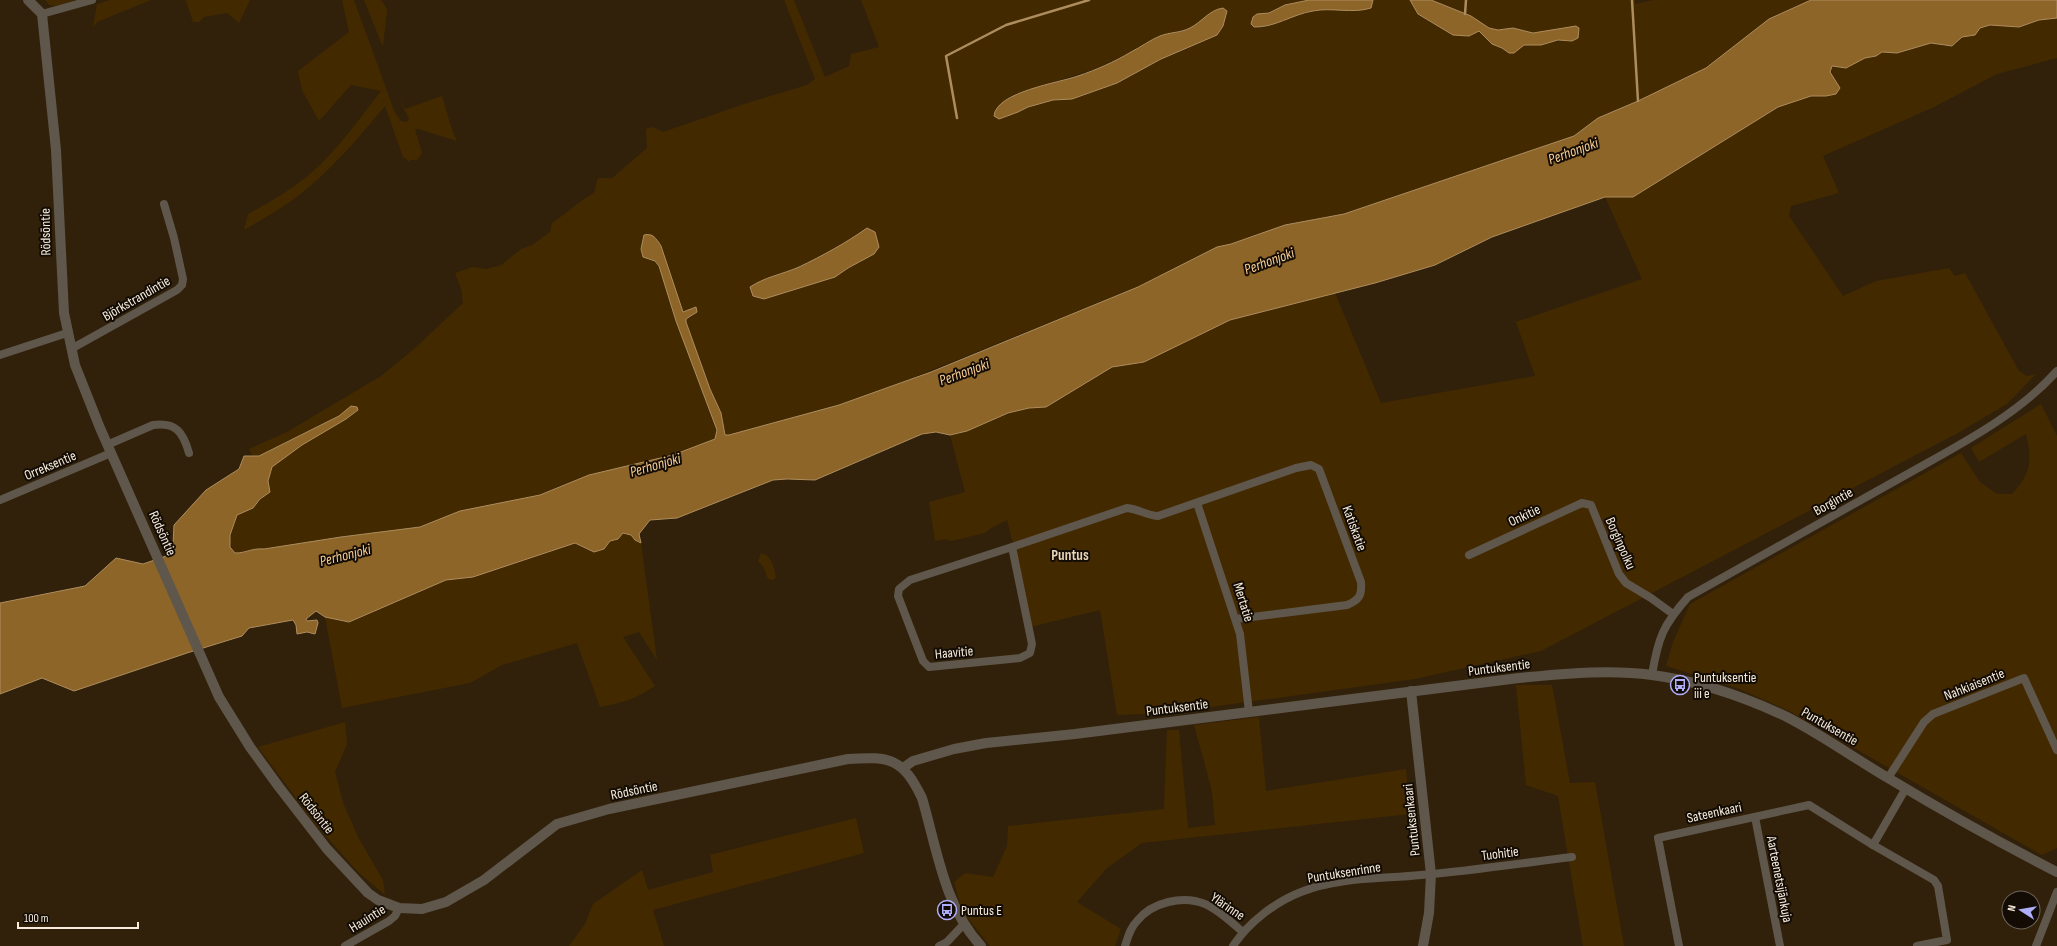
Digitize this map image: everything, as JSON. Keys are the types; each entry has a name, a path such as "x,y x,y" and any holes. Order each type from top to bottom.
{"street":[{"path":"34,2 42,14 92,0"},
{"name":"Rödsöntie","path":"42,14 56,150 60,262 67,333 86,394 219,697 250,748 327,849 368,893 378,900 399,908 422,909 446,902 484,880 542,834 557,824 571,819 609,809 848,760 881,758 903,768 916,784 922,798 953,905 963,925 981,946"},
{"name":"Björkstrandintie","path":"71,349 177,290 182,285 183,279 174,238 164,204"},
{"path":"0,355 67,333"},
{"name":"Borgintie","path":"1652,675 1657,645 1673,614 1688,597 1941,455 2005,416 2041,389 2057,371"},
{"name":"Orreksentie","path":"0,500 109,449 153,425 161,424 180,431 185,440 189,453"},
{"name":"Katiskatie","path":"1197,503 1296,468 1311,465 1319,469 1361,582 1362,594 1358,600 1347,606 1236,619"},
{"name":"Haavitie","path":"1012,547 1032,644 1030,653 1020,658 929,668 923,661 898,596 899,589 910,580 1127,508 1133,508 1147,516 1158,516 1197,503"},
{"name":"Mertatie","path":"1197,503 1240,634 1249,712"},
{"name":"Onkitie","path":"1469,555 1582,503 1591,505"},
{"name":"Borginpolku","path":"1591,505 1619,574 1626,583 1651,598 1673,614"},
{"name":"Puntuksentie","path":"903,768 913,761 954,750 986,744 1076,734 1411,691 1579,673 1652,675 1716,690 1764,707 1835,745 1888,778 2057,872"},
{"name":"Nahkiaisentie","path":"1888,778 1924,722 1934,714 2024,678 2057,750"},
{"name":"Puntuksenkaari","path":"1411,691 1431,874 1429,913 1423,946"},
{"path":"1873,845 1906,788"},
{"name":"Sateenkaari","path":"1680,946 1658,838 1809,805 1873,845 1934,880 1938,886 1947,940 1917,946"},
{"name":"Aarteenetsijänkuja","path":"1755,817 1780,946"},
{"name":"Tuohitie","path":"1431,874 1572,857"},
{"name":"Puntuksenrinne","path":"1233,946 1243,932 1271,909 1302,892 1338,883 1431,874"},
{"path":"2036,946 2057,892"},
{"name":"Ylärinne","path":"1124,946 1129,932 1148,910 1173,901 1187,901 1206,904 1216,910 1243,932"},
{"name":"Hauintie","path":"345,946 389,921 395,916 399,908"},
{"path":"939,946 947,942 963,925"}],"shaded area":[{"path":"45,0 75,0 56,6 49,5"},
{"path":"110,0 151,0 97,22 93,28 97,4"},
{"path":"186,0 250,0 239,23 227,13 204,17 199,22 193,22"},
{"path":"342,0 354,0 395,113 401,121 407,122 409,118 398,94 405,109 442,96 450,125 457,141 415,129 422,153 417,160 410,160 410,162 403,157 385,106 346,151 314,183 289,203 244,230 248,214 288,191 320,165 381,91 351,85 319,121 302,90 298,71 349,32"},
{"path":"364,0 381,0 387,9 383,47"},
{"path":"784,0 794,0 825,77 849,66 851,54 879,47 861,0 1309,0 1285,5 1269,13 1257,14 1254,27 1263,28 1302,13 1318,10 1347,10 1373,2 1373,0 1410,0 1418,14 1453,35 1469,36 1479,31 1492,44 1509,53 1524,45 1566,41 1579,28 1576,27 1533,33 1513,28 1498,30 1489,28 1471,16 1431,0 1635,0 1635,4 1653,0 1811,0 1769,19 1706,68 1638,101 1598,118 1574,136 1344,214 1285,225 1231,244 1217,247 1138,287 887,388 839,405 729,435 725,435 721,413 710,389 686,322 686,319 692,317 696,308 683,312 661,246 656,237 644,235 641,249 643,257 655,261 659,265 676,321 717,430 715,439 673,455 589,475 540,495 460,511 420,527 235,553 232,549 230,539 232,523 240,514 256,505 269,490 269,475 272,467 302,445 346,419 358,410 351,406 339,416 259,456 253,457 249,449 287,432 381,376 415,348 463,303 461,288 455,273 472,267 486,269 501,265 521,249 532,245 550,232 552,223 594,193 598,178 612,178 647,148 646,129 653,127 663,132 747,103 807,85 815,79","holes":["1212,11 1179,50 1117,83 1072,99 1053,100 1028,107 1012,114 1015,94 1095,69 1131,52 1161,35 1190,28 1202,21","867,228 861,262 848,268 835,277 764,299 774,275 799,267 822,256"]},
{"path":"2057,18 2057,58 1997,74 1934,107 1823,156 1839,193 1791,206 1789,216 1843,296 1876,281 1949,268 1955,276 1965,273 2019,371 2027,376 2036,374 2007,404 1956,434 1541,651 1415,679 1167,713 1117,715 1100,610 1030,627 1024,601 1025,590 1007,520 991,528 985,533 951,541 946,539 935,541 929,502 965,492 950,435 967,431 1008,413 1029,408 1046,407 1112,367 1144,362 1230,320 1335,293 1381,403 1535,376 1516,322 1642,279 1605,197 1633,197 1778,107 1811,96 1826,96 1839,88 1830,72 1832,66 1846,68 1865,58 1876,56 1882,51 1897,53 1931,43 1947,46 1956,44 1962,37 1967,37 1980,28 1990,25 2019,27 2039,20"},
{"path":"2041,404 2057,436 2057,848 2042,855 1791,712 1737,688 1666,666 1673,642 1690,604 1961,453 1980,482 1997,494 2012,494 2023,480 2029,466 2030,459 2026,434 1979,462 1971,448"},
{"path":"622,533 631,535 635,540 641,543 657,660 639,632 623,637 655,686 629,700 600,707 577,643 502,665 470,683 342,708 325,617 349,622 446,580 473,577 575,543 594,552 604,549 610,541 618,539"},
{"path":"761,553 765,554 772,562 776,577 773,580 768,579 763,566 758,561"},
{"path":"1516,685 1552,685 1570,783 1595,782 1624,946 1583,946 1558,796 1526,785"},
{"path":"1259,717 1266,791 1406,769 1410,814 1142,843 1107,868 1077,902 1121,929 1115,946 990,946 962,911 954,882 965,873 993,877 1007,846 1008,826 1164,809 1167,730 1179,730 1188,828 1215,825 1212,791 1194,725"},
{"path":"345,722 347,744 335,772 344,805 359,839 383,880 385,895 358,872 316,825 258,747"},
{"path":"856,818 864,853 653,910 664,946 569,946 585,924 593,904 642,870 648,890 713,872 710,855"}],"water":[{"path":"1309,0 1373,0 1371,8 1364,10 1320,10 1298,15 1261,27 1254,27 1251,24 1253,17 1257,14 1269,13 1285,5"},
{"path":"1410,0 1431,0 1471,16 1489,28 1498,30 1513,28 1533,33 1576,26 1579,28 1578,38 1572,41 1558,40 1541,45 1524,45 1514,53 1509,53 1492,44 1479,31 1469,36 1453,35 1418,14"},
{"name":"Perhonjoki","path":"1811,0 2057,0 2057,18 2039,20 2019,27 1990,25 1980,28 1975,35 1962,37 1952,46 1931,43 1897,53 1882,52 1876,56 1865,58 1846,68 1832,66 1830,72 1840,88 1836,94 1811,96 1778,107 1633,197 1605,197 1492,237 1435,265 1375,283 1230,320 1144,362 1112,367 1046,407 1029,408 1008,413 967,431 950,435 936,432 922,434 815,480 773,480 677,518 650,520 639,534 641,543 635,540 631,535 623,533 618,539 610,541 604,549 594,552 575,543 473,577 446,580 349,622 325,617 316,611 306,619 307,621 317,620 318,623 315,634 307,632 297,634 296,625 293,620 249,628 242,636 74,691 42,678 0,694 0,603 85,586 116,558 143,564 166,556 173,545 174,525 206,490 239,469 244,456 259,456 339,416 351,406 357,407 358,410 346,419 302,445 272,467 268,481 270,492 260,499 253,508 237,515 230,535 230,547 235,553 420,527 460,511 540,495 589,475 673,455 715,439 717,430 676,321 659,266 655,261 643,257 641,249 644,235 654,237 661,246 683,312 696,307 697,312 686,319 686,322 710,389 721,413 725,435 729,435 839,405 931,372 1138,287 1217,247 1231,244 1285,225 1344,214 1574,136 1598,118 1638,101 1706,68 1769,19"},
{"path":"1223,8 1227,11 1223,26 1217,35 1161,59 1117,83 1072,99 1053,100 1028,107 999,119 994,116 997,108 1005,101 1016,95 1043,85 1078,76 1098,68 1156,38 1190,28 1214,11"},
{"path":"867,228 875,232 879,247 874,254 835,277 764,299 753,296 750,287 768,278 808,263"}],"waterway":[{"path":"957,118 946,56 1006,25 1089,0"},
{"path":"1465,14 1466,0"},
{"path":"1632,0 1638,101"}],"place":[{"name":"Puntuksentie iii e","path":"1680,685"},
{"name":"Puntus E","path":"947,910"}],"district":[{"name":"Puntus","path":"1070,555"}]}
